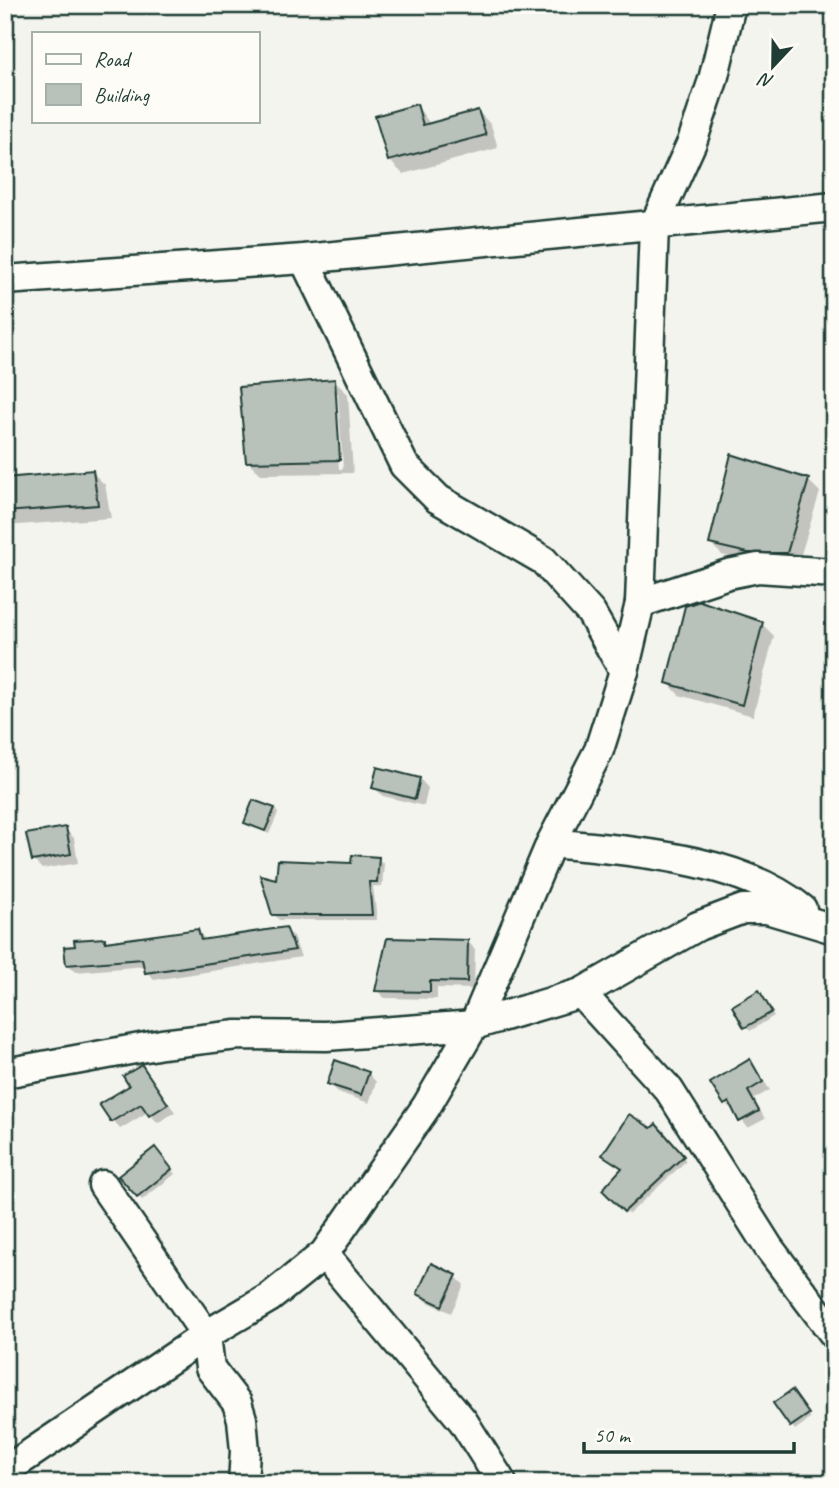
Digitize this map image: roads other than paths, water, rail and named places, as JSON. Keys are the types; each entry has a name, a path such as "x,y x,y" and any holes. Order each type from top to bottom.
{"street":[{"path":"5,1471 206,1335 290,1284 324,1254 426,1107 474,1025 551,843 599,750 625,671 640,603 654,226 692,142 713,80 730,5"},
{"path":"5,280 304,259 834,207"},
{"path":"304,259 404,465 438,499 543,560 591,613 625,671"},
{"path":"640,603 728,573 758,568 834,573"},
{"path":"551,843 639,852 708,867 749,880 791,900 827,927"},
{"path":"5,1073 162,1044 237,1035 326,1036 474,1025 581,993 698,926 743,909 767,909 827,927"},
{"path":"581,993 669,1090 769,1248 834,1334"},
{"path":"103,1185 206,1335 210,1368 237,1403 242,1419 245,1451 243,1483"},
{"path":"324,1254 463,1421 502,1483"}]}
